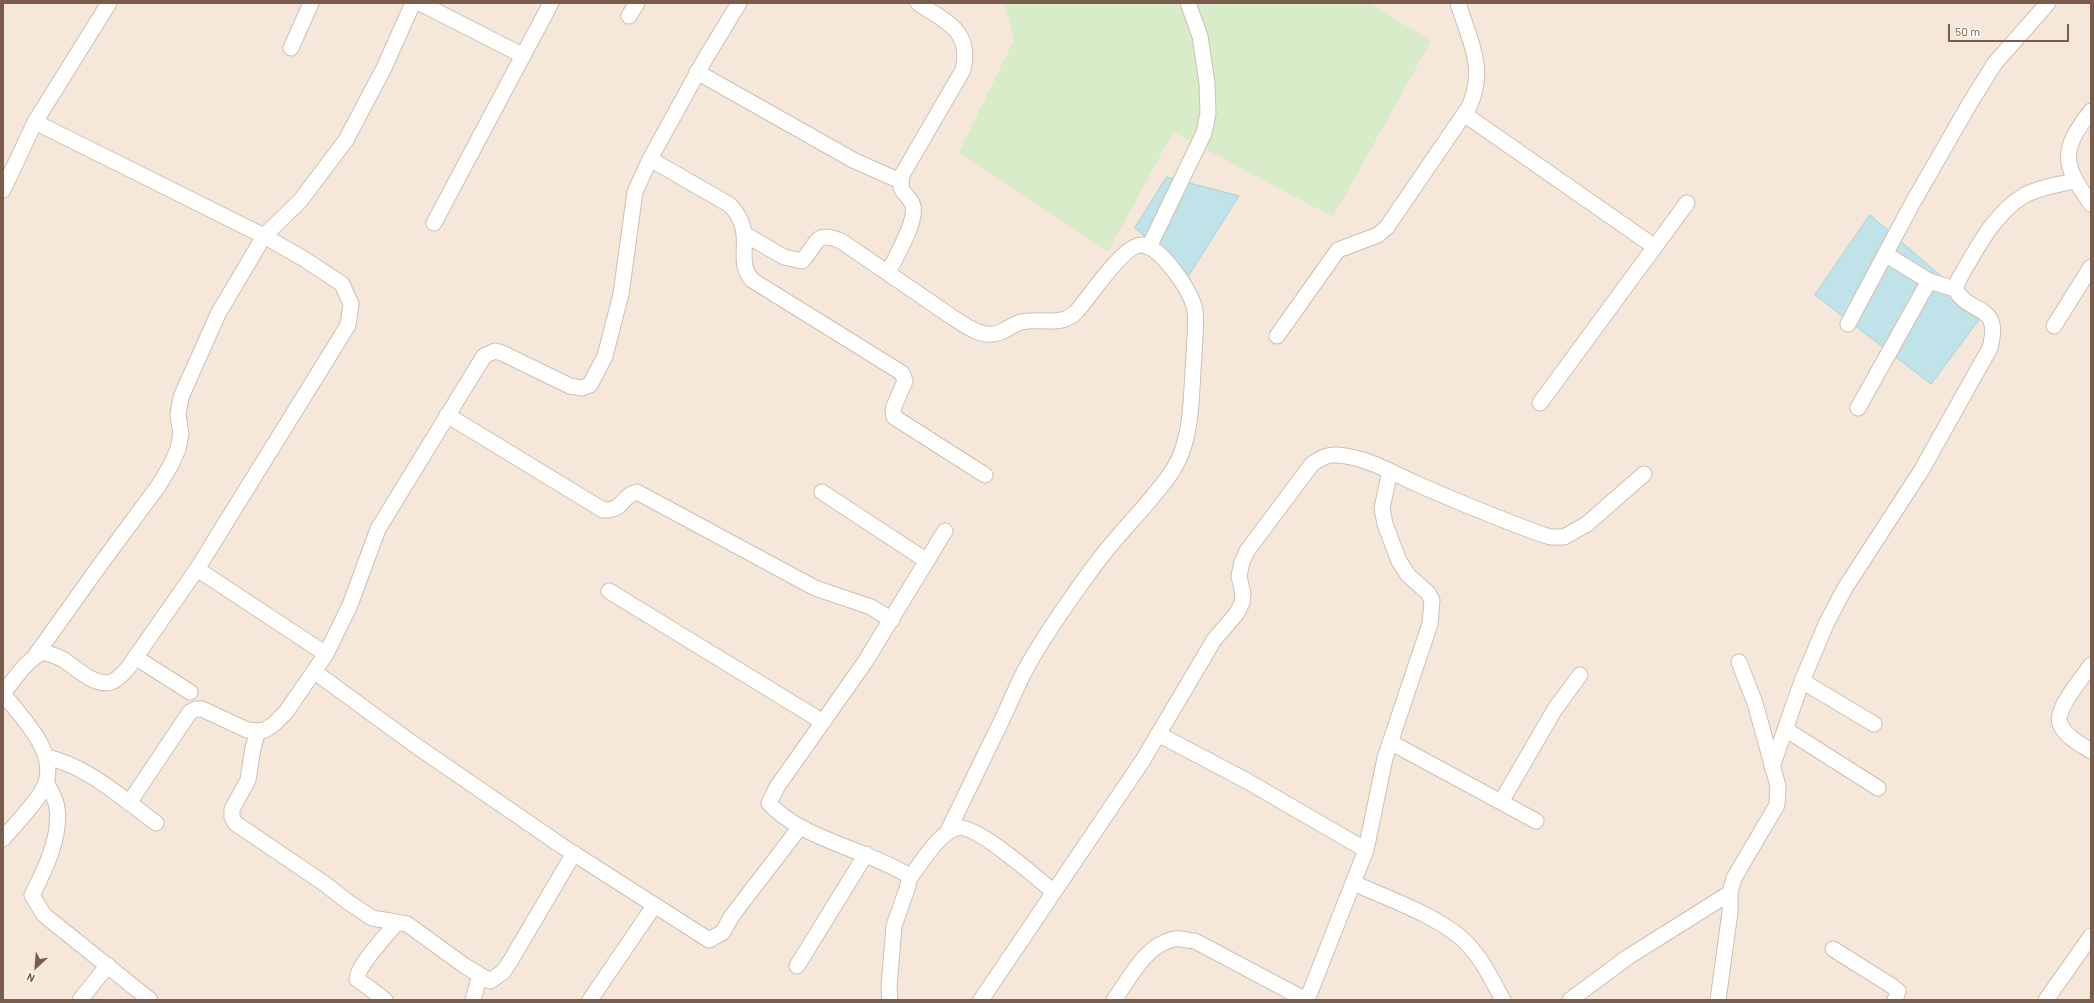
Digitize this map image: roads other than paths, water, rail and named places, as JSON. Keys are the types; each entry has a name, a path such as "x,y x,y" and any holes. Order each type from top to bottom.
{"street":[{"path":"3,190 35,122 109,3"},
{"path":"291,48 311,3"},
{"path":"3,839 42,791 49,770 47,757 27,725 3,694 35,656 100,564 159,485 172,463 178,449 181,434 178,415 181,397 192,368 218,314 264,236 300,201 346,140 384,68 414,3"},
{"path":"420,3 522,55"},
{"path":"434,223 551,3"},
{"path":"628,16 637,3"},
{"path":"129,803 190,712 196,709 202,709 248,730 265,730 274,724 302,691 326,654 350,605 378,529 484,356 495,351 570,386 582,388 590,385 605,356 621,294 635,192 650,159 697,72 739,3"},
{"path":"888,273 906,236 913,212 909,199 901,188 900,181 907,164 962,70 966,49 962,38 951,26 918,3"},
{"path":"1277,336 1338,250 1352,243 1372,238 1387,227 1464,114 1474,96 1477,68 1474,48 1458,3"},
{"path":"1848,324 1885,254 1970,102 1995,63 2048,3"},
{"path":"1149,247 1204,132 1208,113 1200,36 1190,5"},
{"path":"697,72 853,160 900,181"},
{"path":"2091,111 2075,133 2068,154 2069,168 2074,181 2091,204"},
{"path":"1464,114 1655,247"},
{"path":"35,122 264,236 304,259 342,284 351,304 348,325 197,569 135,658 119,678 111,682 103,683 52,654 43,652 35,656"},
{"path":"650,159 730,205 738,213 746,235 744,266 746,272 752,280 902,373 906,381 893,409 894,417 985,475"},
{"path":"1955,289 1959,279 1975,252 1996,221 2010,206 2025,195 2044,188 2074,181"},
{"path":"1540,403 1688,203"},
{"path":"746,235 784,257 802,261 821,237 828,236 841,241 972,330 988,335 1000,333 1019,323 1033,320 1056,322 1068,319 1076,313 1097,284 1126,253 1136,245 1141,244 1149,247 1171,267 1188,292 1194,308 1195,331 1190,413 1186,438 1180,458 1170,476 1090,572 1028,664 947,833"},
{"path":"1772,767 1802,681 1827,622 1845,588 1920,471 1990,348 1994,335 1993,322 1985,312 1960,297 1955,289 1929,281 1885,254"},
{"path":"2054,326 2091,267"},
{"path":"1858,408 1929,281"},
{"path":"448,416 603,510 613,510 619,507 630,493 638,492 815,588 871,607 892,620"},
{"path":"981,1000 1135,772 1204,655 1242,603 1243,594 1239,576 1242,562 1248,550 1312,464 1323,457 1335,454 1353,457 1550,538 1564,537 1587,524 1644,474"},
{"path":"1114,1000 1142,961 1157,945 1175,939 1195,941 1306,1000 1366,850 1375,801 1390,742 1430,624 1432,600 1428,593 1408,575 1399,562 1393,550 1385,524 1382,508 1390,471"},
{"path":"822,492 927,561"},
{"path":"909,879 906,874 898,869 800,827 784,818 769,803 777,786 823,722 892,620 945,531"},
{"path":"197,569 326,654"},
{"path":"609,591 823,722"},
{"path":"135,658 190,692"},
{"path":"1718,1000 1730,912 1730,893 1734,878 1777,805 1778,786 1755,703 1739,662"},
{"path":"2091,665 2066,700 2060,711 2059,723 2065,732 2091,751"},
{"path":"315,672 412,743 574,854 709,940 723,932 731,917 800,827"},
{"path":"1501,802 1555,709 1580,675"},
{"path":"1802,681 1874,724"},
{"path":"1785,729 1878,788"},
{"path":"258,731 252,748 248,780 232,809 232,817 235,823 372,918 407,924 421,932 490,981 503,972 574,854"},
{"path":"1158,734 1247,782 1366,850"},
{"path":"1390,742 1536,821"},
{"path":"47,757 62,760 93,776 156,823"},
{"path":"46,782 54,796 57,808 58,823 40,878 32,895 44,915 150,1000"},
{"path":"890,1000 889,987 894,926 909,879 937,843 947,833 956,828 964,827 976,833 1054,892"},
{"path":"797,966 866,854"},
{"path":"1354,883 1417,912 1460,937 1482,962 1503,1000"},
{"path":"1570,1000 1628,957 1730,893"},
{"path":"590,1000 654,906"},
{"path":"385,1000 357,979 357,973 364,962 398,922"},
{"path":"2046,1000 2091,936"},
{"path":"1833,950 1892,986 1898,991 1895,1000"},
{"path":"80,1000 108,965"},
{"path":"472,1000 480,975"}],"water":[{"path":"1167,177 1239,196 1189,275 1135,228"},
{"path":"1870,215 1984,313 1931,384 1815,295"}]}
